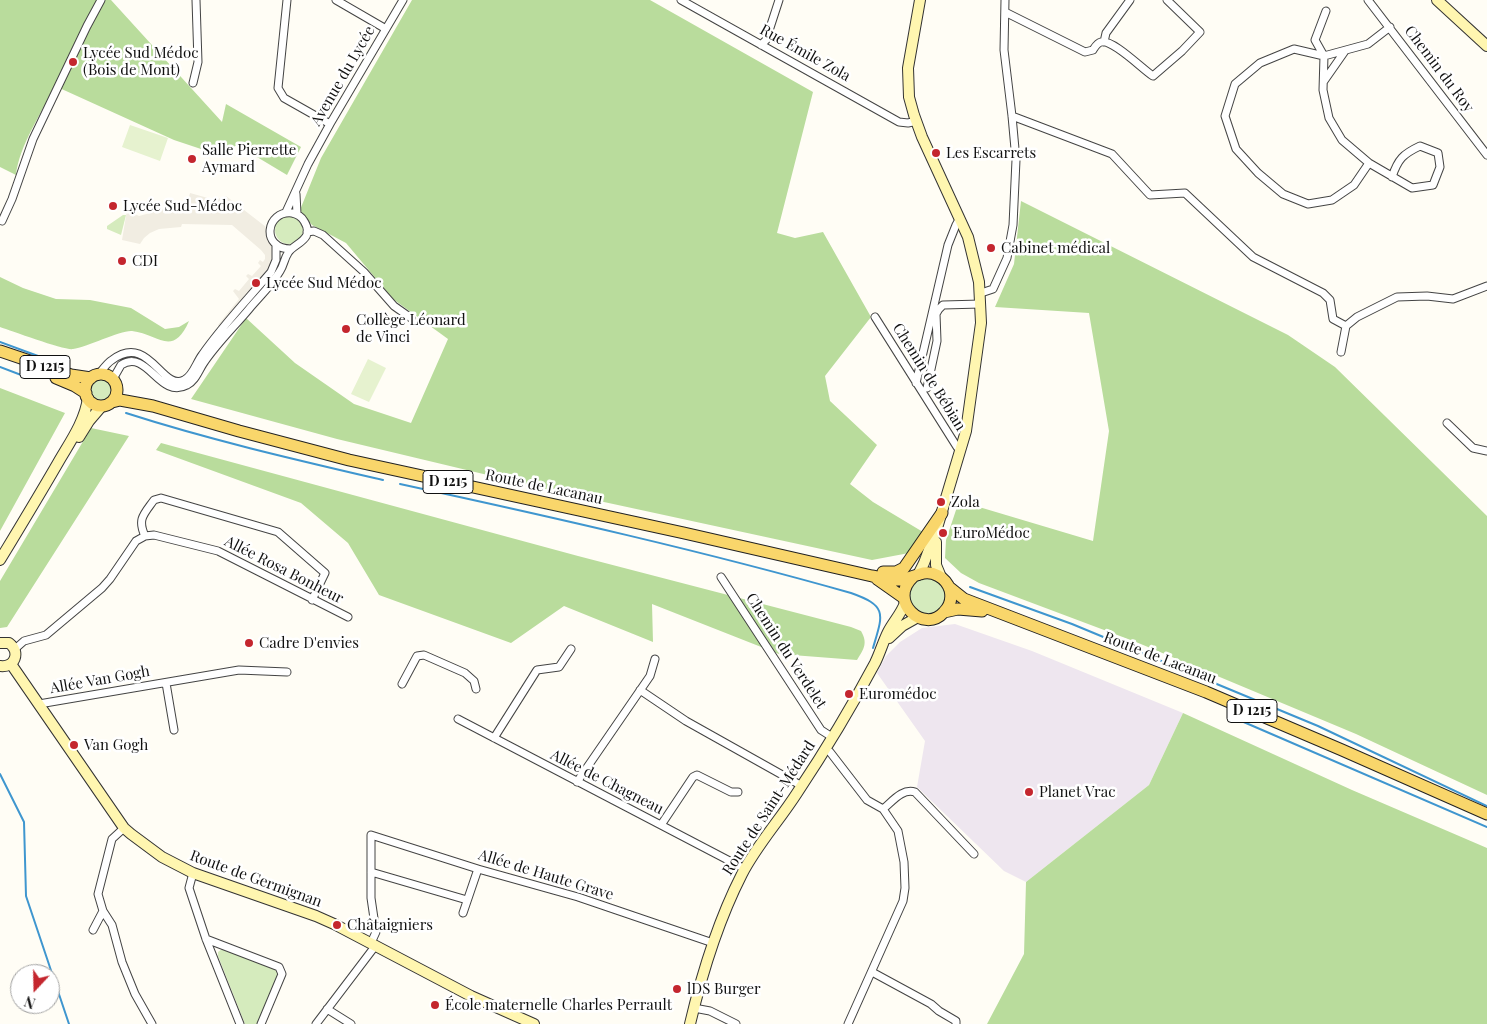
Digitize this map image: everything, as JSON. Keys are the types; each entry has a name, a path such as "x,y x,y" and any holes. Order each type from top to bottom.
{"main road":[{"name":"D 1215","path":"0,351 71,375 95,376"},
{"name":"D 1215","path":"0,359 67,382 87,396"},
{"path":"107,374 115,383 115,397 106,405 94,404 87,396 88,382 95,376 107,374"},
{"name":"Route de Lacanau","path":"115,383 127,395 153,406"},
{"name":"Route de Lacanau","path":"106,405 120,400 153,406 349,460 872,576 898,580 928,572 941,577 964,599 1206,692 1487,814"},
{"path":"814,562 855,566 890,573 899,572 908,564 942,513"},
{"name":"Route de Lacanau","path":"872,576 905,600 910,612 918,617 935,618 944,612 968,609 1013,618"},
{"path":"905,600 906,586 915,576"},
{"path":"944,612 950,599 949,586"}],"street":[{"path":"2,221 12,199 33,139 86,26 101,0"},
{"path":"193,83 198,62 196,0"},
{"path":"287,0 278,88 284,98 330,124"},
{"path":"336,0 386,29"},
{"name":"Avenue du Lycée","path":"286,212 296,194 308,164 330,124 403,0"},
{"name":"Rue Émile Zola","path":"681,0 899,122 917,121"},
{"path":"761,45 766,40 779,0"},
{"path":"915,576 924,563 937,528 961,450 970,409 981,334 980,292 972,251 960,218 923,139 909,97 908,76 920,0"},
{"path":"980,292 993,289 1007,258 1014,225 1016,160 1004,50 1005,0"},
{"path":"1104,42 1106,33 1130,0"},
{"path":"1005,12 1085,52 1093,50 1098,44 1104,42 1112,44 1153,76 1182,51 1200,32 1168,0"},
{"name":"Chemin du Roy","path":"1368,0 1487,155"},
{"path":"1437,0 1487,46"},
{"path":"1326,10 1315,40 1324,56 1323,90 1329,118 1342,140 1369,163 1392,178 1412,188 1432,185 1440,167 1438,153 1420,146 1407,152 1397,163 1392,178"},
{"path":"1369,163 1354,185 1332,200 1308,204 1283,194 1258,173 1236,150 1225,116 1235,84 1260,63 1294,49 1324,56 1368,44 1390,27"},
{"path":"1323,82 1345,50"},
{"path":"1012,116 1112,154 1150,194 1185,193 1253,256 1323,293 1330,300 1333,319 1346,326"},
{"name":"Avenue du Lycée","path":"296,194 297,214"},
{"path":"286,212 297,214 305,221 307,232 304,241 291,249 283,249 276,245 270,236 270,227 278,216 286,212"},
{"path":"916,383 948,245 960,218"},
{"path":"307,232 314,231 323,235 364,272 394,306 411,318"},
{"path":"95,376 115,358 127,353 133,353 145,356 171,380 178,382 187,378 202,355 271,272 276,260 276,245"},
{"path":"115,383 121,366 134,361 145,366 167,386 177,388 188,385 195,378 210,355 279,273 291,249"},
{"path":"1341,352 1346,326 1357,318 1397,297 1428,296 1453,299 1487,286"},
{"path":"927,388 937,342 936,314 939,309 943,305 981,304"},
{"name":"Chemin de Bébian","path":"875,317 957,447 961,450"},
{"path":"0,560 40,496 82,420 87,396"},
{"path":"40,496 64,463 90,421 106,405"},
{"path":"1447,423 1473,448 1487,451"},
{"path":"15,649 24,642 46,635 102,588 136,541 145,536 140,525 142,518 154,500 161,498 278,532 325,574 312,600"},
{"path":"937,528 935,554 936,565 941,577"},
{"name":"Allée Rosa Bonheur","path":"145,536 154,534 218,551 348,617"},
{"name":"Chemin du Verdelet","path":"721,577 821,730 832,737"},
{"name":"Route de Saint-Médard","path":"690,1024 723,914 745,869 826,748 875,663 887,634 902,611 905,600"},
{"name":"Route de Saint-Médard","path":"883,644 902,626 918,617"},
{"path":"0,643 9,643 15,649 16,657 12,664 0,666"},
{"path":"494,738 537,670 559,667 571,649"},
{"path":"402,684 417,656 424,655 465,673 474,681 476,689"},
{"path":"577,782 650,676 655,659"},
{"name":"Route de Germignan","path":"12,664 124,828 162,857 193,873 316,916 374,944 471,996 534,1024"},
{"name":"Allée Van Gogh","path":"39,704 239,670 287,672"},
{"name":"Allée Van Gogh","path":"166,683 174,730"},
{"path":"640,690 686,721 802,786"},
{"name":"Allée de Chagneau","path":"458,719 745,869"},
{"path":"826,748 867,800 883,809 898,831 904,862 905,888 898,916 848,1024"},
{"path":"661,825 693,777 697,775 731,792 738,792"},
{"path":"883,809 906,791 915,792 974,854"},
{"path":"124,828 112,839 98,894 102,911 112,925 122,962 135,994 152,1024"},
{"name":"Allée de Haute Grave","path":"371,872 371,835 478,869 578,896 713,943"},
{"path":"463,913 478,869"},
{"path":"316,1024 374,944 376,932 371,898 371,872 467,900"},
{"path":"193,873 189,888 206,939 240,1024"},
{"path":"93,930 102,911"},
{"path":"206,939 279,967 282,974 261,1024"},
{"path":"872,972 930,1004 956,1021 956,1024"},
{"path":"694,1008 710,1011 736,1024"},
{"path":"327,1009 350,1024"}],"shaded area":[{"path":"190,193 215,200 226,196 266,227 274,248 274,256 270,268 219,326 239,299 233,291 235,289 239,291 249,279 246,276 248,274 252,276 261,266 258,263 260,260 263,262 265,259 265,255 261,250 232,225 182,224 181,227 159,229 150,233 140,244 122,240 127,210 139,216 150,213 156,207 177,213 178,208 182,209 184,201 188,201"},
{"path":"955,624 1032,651 1183,713 1149,785 1026,882 1004,871 917,787 925,741 877,673 886,656 900,642 922,628"}],"green space":[{"path":"0,0 111,0 222,122 226,104 301,147 287,175 237,145 219,155 174,140 55,86 26,141 16,175 0,167"},
{"path":"412,0 650,0 813,92 777,233 795,238 823,232 871,317 825,376 830,401 877,445 850,484 873,502 923,532 909,553 872,560 567,494 337,439 191,399 246,318 295,363 354,404 411,423 448,339 393,299 346,243 312,225 300,210 321,158"},
{"path":"130,125 168,138 160,161 122,147"},
{"path":"1021,201 1288,335 1335,367 1487,516 1487,795 1356,734 1136,642 979,583 961,573 945,558 946,540 959,501 1093,541 1109,431 1089,313 995,307 1014,264"},
{"path":"123,215 126,215 121,235 107,229 107,226"},
{"path":"289,216 299,220 303,230 299,240 289,244 279,240 275,230 279,220"},
{"path":"0,277 23,288 56,299 90,300 131,308 165,329 179,327 189,321 177,339 171,341 164,341 141,333 127,331 87,345 68,349 0,327"},
{"path":"368,359 386,368 369,402 351,394"},
{"path":"102,378 110,381 113,389 110,397 102,400 94,397 91,389 94,381"},
{"path":"0,388 65,413 0,531"},
{"path":"91,428 129,436 7,627 0,628 0,581"},
{"path":"161,443 578,556 851,627 861,631 865,643 862,653 857,660 779,654 652,604 653,642 564,606 511,643 379,595 348,543 301,503 156,450"},
{"path":"928,577 941,583 947,596 941,609 928,615 915,609 909,596 915,583"},
{"path":"1183,713 1352,790 1487,848 1487,1024 987,1024 1024,954 1026,882 1149,785"},
{"path":"222,949 275,968 278,972 258,1024 245,1024 218,956 218,952"}],"waterway":[{"path":"0,342 38,356"},
{"path":"0,367 29,378"},
{"path":"126,413 222,441 383,480"},
{"path":"400,484 627,535 851,593 871,602 880,613 879,627 873,648"},
{"path":"970,587 1072,624 1318,726 1487,806"},
{"path":"1239,720 1487,827"},
{"path":"0,774 24,822 26,896 69,1024"}],"place":[{"name":"Lycée Sud Médoc (Bois de Mont)","path":"73,62"},
{"name":"Les Escarrets","path":"936,153"},
{"name":"Salle Pierrette Aymard","path":"192,159"},
{"name":"Lycée Sud-Médoc","path":"113,206"},
{"name":"Cabinet médical","path":"991,248"},
{"name":"CDI","path":"122,261"},
{"name":"Lycée Sud Médoc","path":"256,283"},
{"name":"Collège Léonard de Vinci","path":"346,329"},
{"name":"Zola","path":"941,502"},
{"name":"EuroMédoc","path":"943,533"},
{"name":"Cadre D'envies","path":"249,643"},
{"name":"Euromédoc","path":"849,694"},
{"name":"Van Gogh","path":"74,745"},
{"name":"Planet Vrac","path":"1029,792"},
{"name":"Châtaigniers","path":"337,925"},
{"name":"lDS Burger","path":"677,989"},
{"name":"École maternelle Charles Perrault","path":"435,1005"}]}
